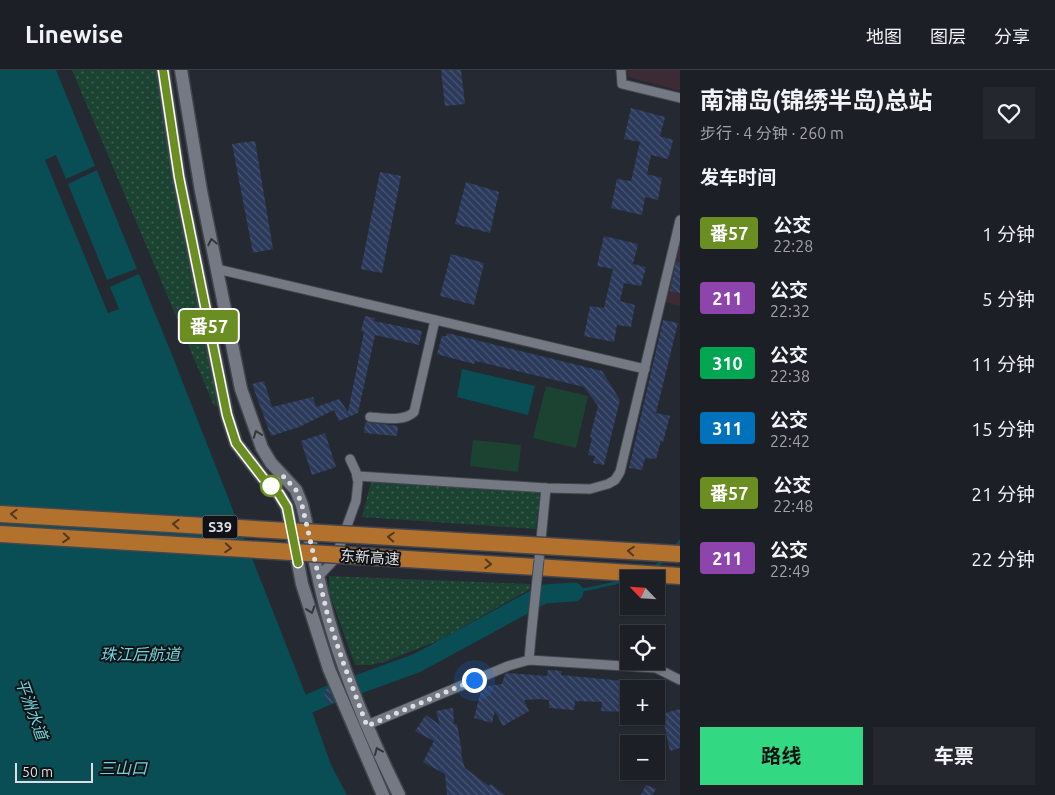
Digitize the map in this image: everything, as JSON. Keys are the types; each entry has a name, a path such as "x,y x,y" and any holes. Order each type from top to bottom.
{"highway":[{"name":"东新高速","path":"0,514 680,554"},
{"name":"东新高速","path":"0,534 680,576"}],"street":[{"path":"163,70 179,177 227,415 236,443 263,478 279,494 287,507 302,584 329,669 383,795"},
{"path":"180,70 241,389 262,448 270,463 296,490 299,497 328,617 343,662 367,726 400,795"},
{"path":"621,70 622,84 680,98"},
{"path":"357,476 590,489 600,487 615,480 620,472 680,220"},
{"path":"217,269 645,369"},
{"path":"370,417 394,418 410,415 414,412 434,320"},
{"path":"319,576 335,559 356,501 358,482 350,459"},
{"path":"529,660 546,488"},
{"path":"367,726 508,666 529,660 656,668 680,680"}],"shaded area":[{"path":"627,70 680,70 680,91 628,77"},
{"path":"680,220 680,306 661,301"}],"green space":[{"path":"72,70 163,70 225,404 214,406"},
{"path":"546,386 588,396 576,448 533,438"},
{"path":"473,440 521,445 518,472 470,466"},
{"path":"371,482 540,492 536,529 362,517"},
{"path":"329,576 530,584 530,589 442,639 384,662 370,665 355,665 329,592"}],"water":[{"name":"珠江后航道","path":"0,70 56,70 172,355 309,703 331,765 347,795 0,795"},
{"path":"462,369 535,386 528,415 457,397"}],"pier":[{"path":"56,155 66,179 97,165 99,169 68,184 107,280 139,268 141,273 110,287 119,309 108,313 45,160"}],"building":[{"path":"441,70 461,70 465,104 445,106"},
{"path":"631,108 665,117 660,136 673,140 668,159 651,155 647,174 662,178 658,200 645,197 642,215 611,208 617,179 631,181 640,142 624,139"},
{"path":"255,141 273,249 253,253 232,144"},
{"path":"380,172 401,176 382,273 361,269"},
{"path":"466,182 499,192 490,233 455,224"},
{"path":"604,236 638,244 633,264 646,267 641,286 624,283 620,301 635,305 631,327 617,325 614,342 584,336 590,306 604,308 613,269 597,266"},
{"path":"451,254 484,263 474,305 440,296"},
{"path":"676,262 680,263 680,293 670,291"},
{"path":"365,316 375,318 374,321 422,331 419,345 375,335 358,413 339,421 334,410 299,427 271,436 252,384 264,381 272,407 313,397 316,407 339,399 348,412 364,332 361,331"},
{"path":"663,320 678,323 656,413 670,416 656,459 645,458 642,470 629,468"},
{"path":"447,333 602,371 620,400 604,465 593,463 595,456 588,455 592,438 590,437 598,406 584,387 476,361 474,364 437,354 442,336 446,336"},
{"path":"365,422 398,426 397,436 364,433"},
{"path":"325,433 336,467 312,475 301,441"},
{"path":"548,670 562,671 561,675 620,681 620,712 601,711 602,702 575,701 574,710 549,708 549,700 540,699 524,700 529,711 503,726 495,711 492,723 474,718 482,687 502,684 505,674 508,673 547,676"},
{"path":"328,688 334,702 329,705 323,691"},
{"path":"453,708 454,724 457,724 465,768 505,795 447,795 445,774 423,762 434,741 415,731 426,715 440,725 436,711"},
{"path":"680,709 680,748 670,751 664,725 665,713"},
{"path":"646,785 656,789 652,795 641,795"}],"waterway":[{"path":"675,548 680,541"},
{"path":"653,568 666,559"},
{"path":"574,592 620,582"},
{"path":"285,714 329,695 417,663 544,594 574,592"}],"bus line":[{"name":"番57","path":"163,70 179,177 227,415 236,443 248,461 279,494 287,507 298,563"}],"route":[{"path":"271,486 282,475 296,490 302,505 328,617 367,726 474,680"}],"water label":[{"name":"平洲水道","path":"32,709"},
{"name":"三山口","path":"123,768"}]}
